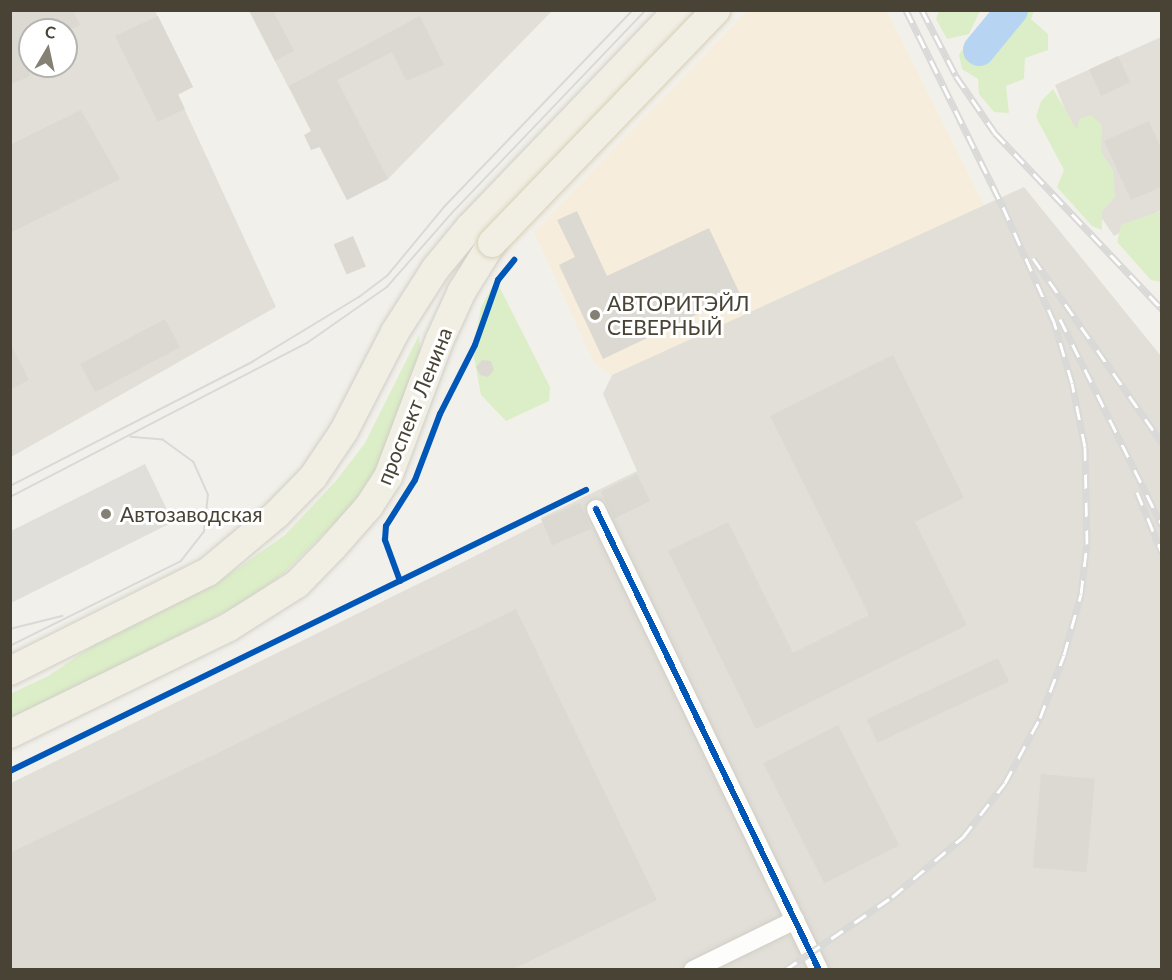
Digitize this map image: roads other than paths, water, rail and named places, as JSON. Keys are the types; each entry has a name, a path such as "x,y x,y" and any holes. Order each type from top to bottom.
{"main road":[{"name":"проспект Ленина","path":"10,734 229,627 297,584 369,506 388,477 440,339 462,291 481,235 678,10"},
{"name":"проспект Ленина","path":"10,671 208,572 245,544 313,477 344,431 404,318 436,268 481,235 716,10"},
{"path":"404,318 424,316 435,323 440,339"}],"street":[{"path":"596,508 819,969"},
{"path":"693,969 795,920"}],"waterway":[{"path":"979,50 1012,10"}],"tram line":[{"path":"10,486 252,362 359,297 388,275 444,207 633,10"},
{"path":"10,497 307,343 387,287 452,213 646,10"},
{"path":"10,646 181,561 204,532 208,495 193,462 163,440 131,437"},
{"path":"10,629 62,616"}],"railway":[{"path":"906,10 1003,207"},
{"path":"922,10 956,76 995,133 1162,309"},
{"path":"785,970 892,897 963,837 1005,783 1040,718 1064,655 1081,594 1087,544 1085,447 1072,383 1054,322 1000,200"},
{"path":"1033,258 1162,443"},
{"path":"1060,319 1162,525"},
{"path":"1137,492 1162,553"}],"place":[{"name":"АВТОРИТЭЙЛ СЕВЕРНЫЙ","path":"595,315"},
{"name":"Автозаводская","path":"106,514"}]}
